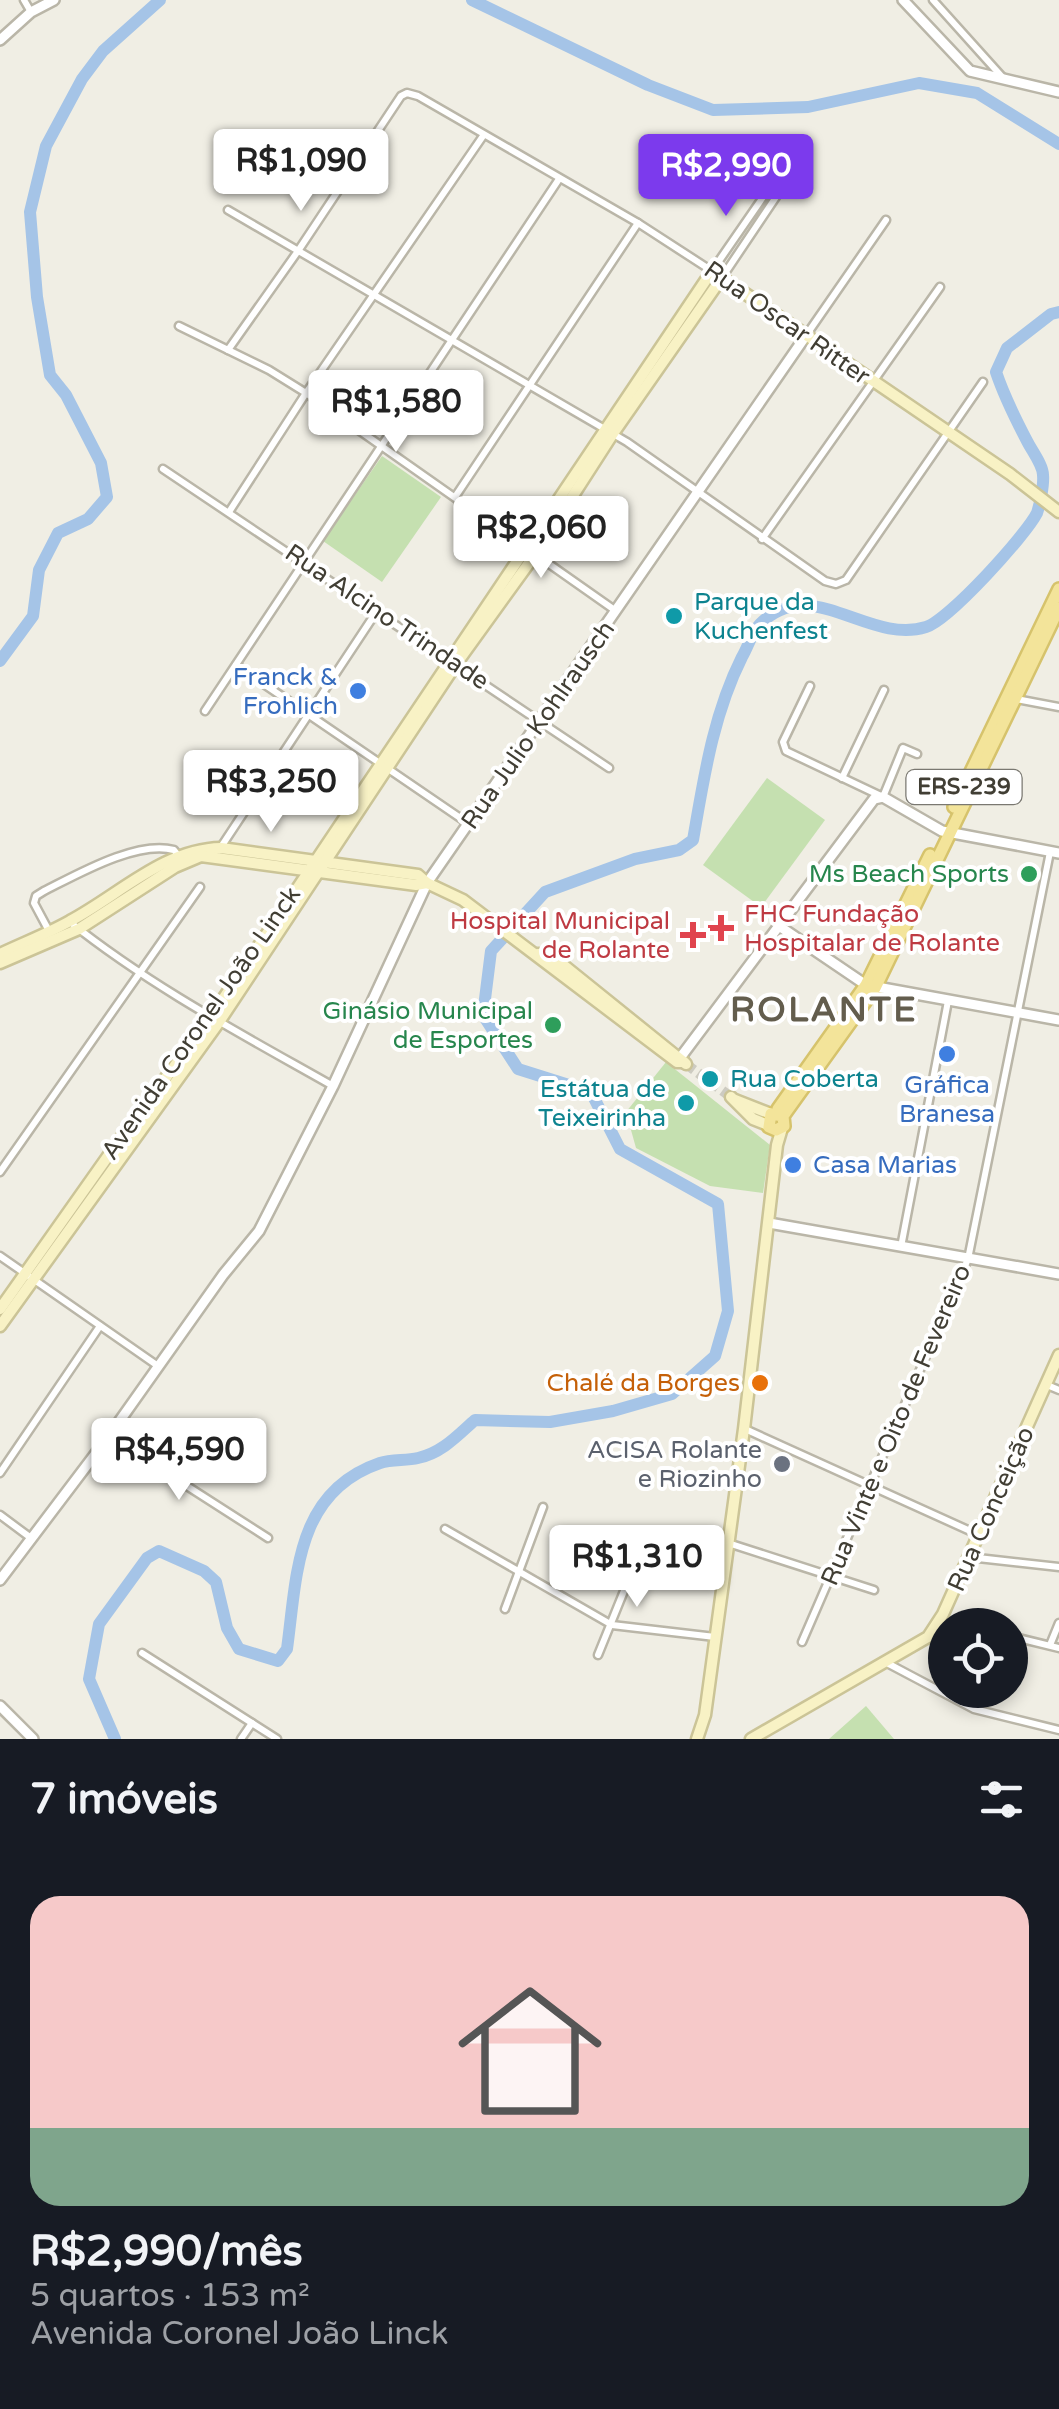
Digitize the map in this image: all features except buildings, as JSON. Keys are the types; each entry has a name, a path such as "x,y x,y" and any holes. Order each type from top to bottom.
{"main road":[{"name":"Rua Oscar Ritter","path":"717,273 1010,474 1059,512"},
{"name":"Avenida Coronel João Linck","path":"30,1276 118,1142 215,1019 452,661 717,273"},
{"name":"ERS-239","path":"775,1121 870,986 1011,698 1059,589"},
{"name":"ERS-239","path":"1011,698 1059,608"},
{"path":"0,963 74,925 202,848 370,873 418,875 489,918 537,954 546,966 600,1000 682,1061"},
{"path":"0,954 49,931 74,925"},
{"path":"697,1739 705,1715 744,1429 776,1144 775,1121 733,1098"},
{"path":"0,1310 30,1276"},
{"path":"0,1326 30,1276"},
{"name":"Rua Conceição","path":"751,1739 928,1637 944,1614 1059,1356"}],"street":[{"path":"24,0 31,12"},
{"path":"0,40 31,12 54,0"},
{"path":"903,0 961,65 1004,80 1059,92"},
{"path":"934,0 1004,80"},
{"name":"Rua Oscar Ritter","path":"298,251 400,96 407,93 638,223 717,273"},
{"path":"229,512 483,136"},
{"path":"205,711 559,179"},
{"name":"Avenida Coronel João Linck","path":"777,184 778,194 717,273 770,187 777,184"},
{"path":"228,210 374,298 531,385 825,581 836,584 846,580 984,382"},
{"name":"Rua Julio Kohlrausch","path":"0,1580 110,1436 222,1275 259,1232 333,1086 427,883 886,220"},
{"path":"456,497 638,223"},
{"path":"228,350 298,251"},
{"path":"762,538 940,287"},
{"path":"179,326 306,393 617,611"},
{"name":"Rua Alcino Trindade","path":"163,469 609,768"},
{"path":"219,852 377,610"},
{"path":"236,665 470,825"},
{"path":"810,686 783,748 946,832 1054,853"},
{"path":"842,778 884,690"},
{"path":"1011,698 1059,708"},
{"path":"682,1061 870,803 883,797 903,748 916,754"},
{"path":"49,931 34,903 44,891 116,857 165,848 180,859"},
{"name":"Rua Vinte e Oito de Fevereiro","path":"802,1642 968,1259 1054,853"},
{"path":"0,1172 200,887"},
{"path":"74,925 139,972 333,1086"},
{"path":"779,926 870,986 1059,1020"},
{"path":"902,1247 948,1001"},
{"path":"769,1223 1059,1274"},
{"path":"0,1256 158,1366"},
{"path":"0,1473 100,1326"},
{"path":"1047,1385 1059,1390"},
{"path":"744,1429 979,1535"},
{"path":"110,1436 268,1538"},
{"path":"505,1609 544,1507"},
{"path":"0,1516 32,1538"},
{"path":"446,1529 612,1624 716,1638"},
{"path":"727,1542 874,1590"},
{"path":"598,1656 641,1549"},
{"path":"969,1556 1059,1567"},
{"path":"1050,1645 1059,1623"},
{"path":"1028,1640 1059,1648"},
{"path":"142,1653 277,1739"},
{"path":"886,1663 974,1709 1059,1730"},
{"path":"0,1706 33,1739"},
{"path":"241,1739 252,1723"}],"green space":[{"path":"382,456 441,497 382,582 323,541"},
{"path":"767,778 825,820 761,907 703,865"},
{"path":"666,1062 770,1145 763,1193 710,1186 636,1148 626,1112"},
{"path":"866,1706 894,1739 829,1739"}],"waterway":[{"path":"0,661 33,616 39,570 58,533 88,519 107,497 101,463 66,395 50,375 37,297 30,212 46,146 82,79 103,51 160,0"},
{"path":"472,0 648,85 713,110 808,107 919,83 977,93 1059,144"},
{"path":"115,1739 89,1679 99,1624 147,1558 159,1551 204,1571 216,1582 227,1628 239,1649 278,1661 287,1649 305,1540 331,1494 352,1476 380,1463 435,1452 475,1420 550,1422 613,1411 672,1394 715,1356 728,1311 718,1204 620,1149 591,1092 518,1069 483,1015 491,951 545,892 635,859 679,850 693,840 717,724 732,679 760,624 779,610 799,605 820,607 883,627 926,627 968,594 1003,557 1037,513 1043,475 996,372 1007,348 1059,312"}],"tunnel":[{"path":"686,1064 731,1097"}],"place":[{"name":"Parque da Kuchenfest","path":"674,616"},
{"name":"Franck & Frohlich","path":"358,691"},
{"name":"Ms Beach Sports","path":"1029,874"},
{"name":"FHC Fundação Hospitalar de Rolante","path":"721,928"},
{"name":"Hospital Municipal de Rolante","path":"693,935"},
{"name":"Ginásio Municipal de Esportes","path":"553,1025"},
{"name":"Gráfica Branesa","path":"947,1054"},
{"name":"Rua Coberta","path":"710,1079"},
{"name":"Estátua de Teixeirinha","path":"686,1103"},
{"name":"Casa Marias","path":"793,1165"},
{"name":"Chalé da Borges","path":"760,1383"},
{"name":"ACISA Rolante e Riozinho","path":"782,1464"}],"district":[{"name":"ROLANTE","path":"824,1010"}]}
